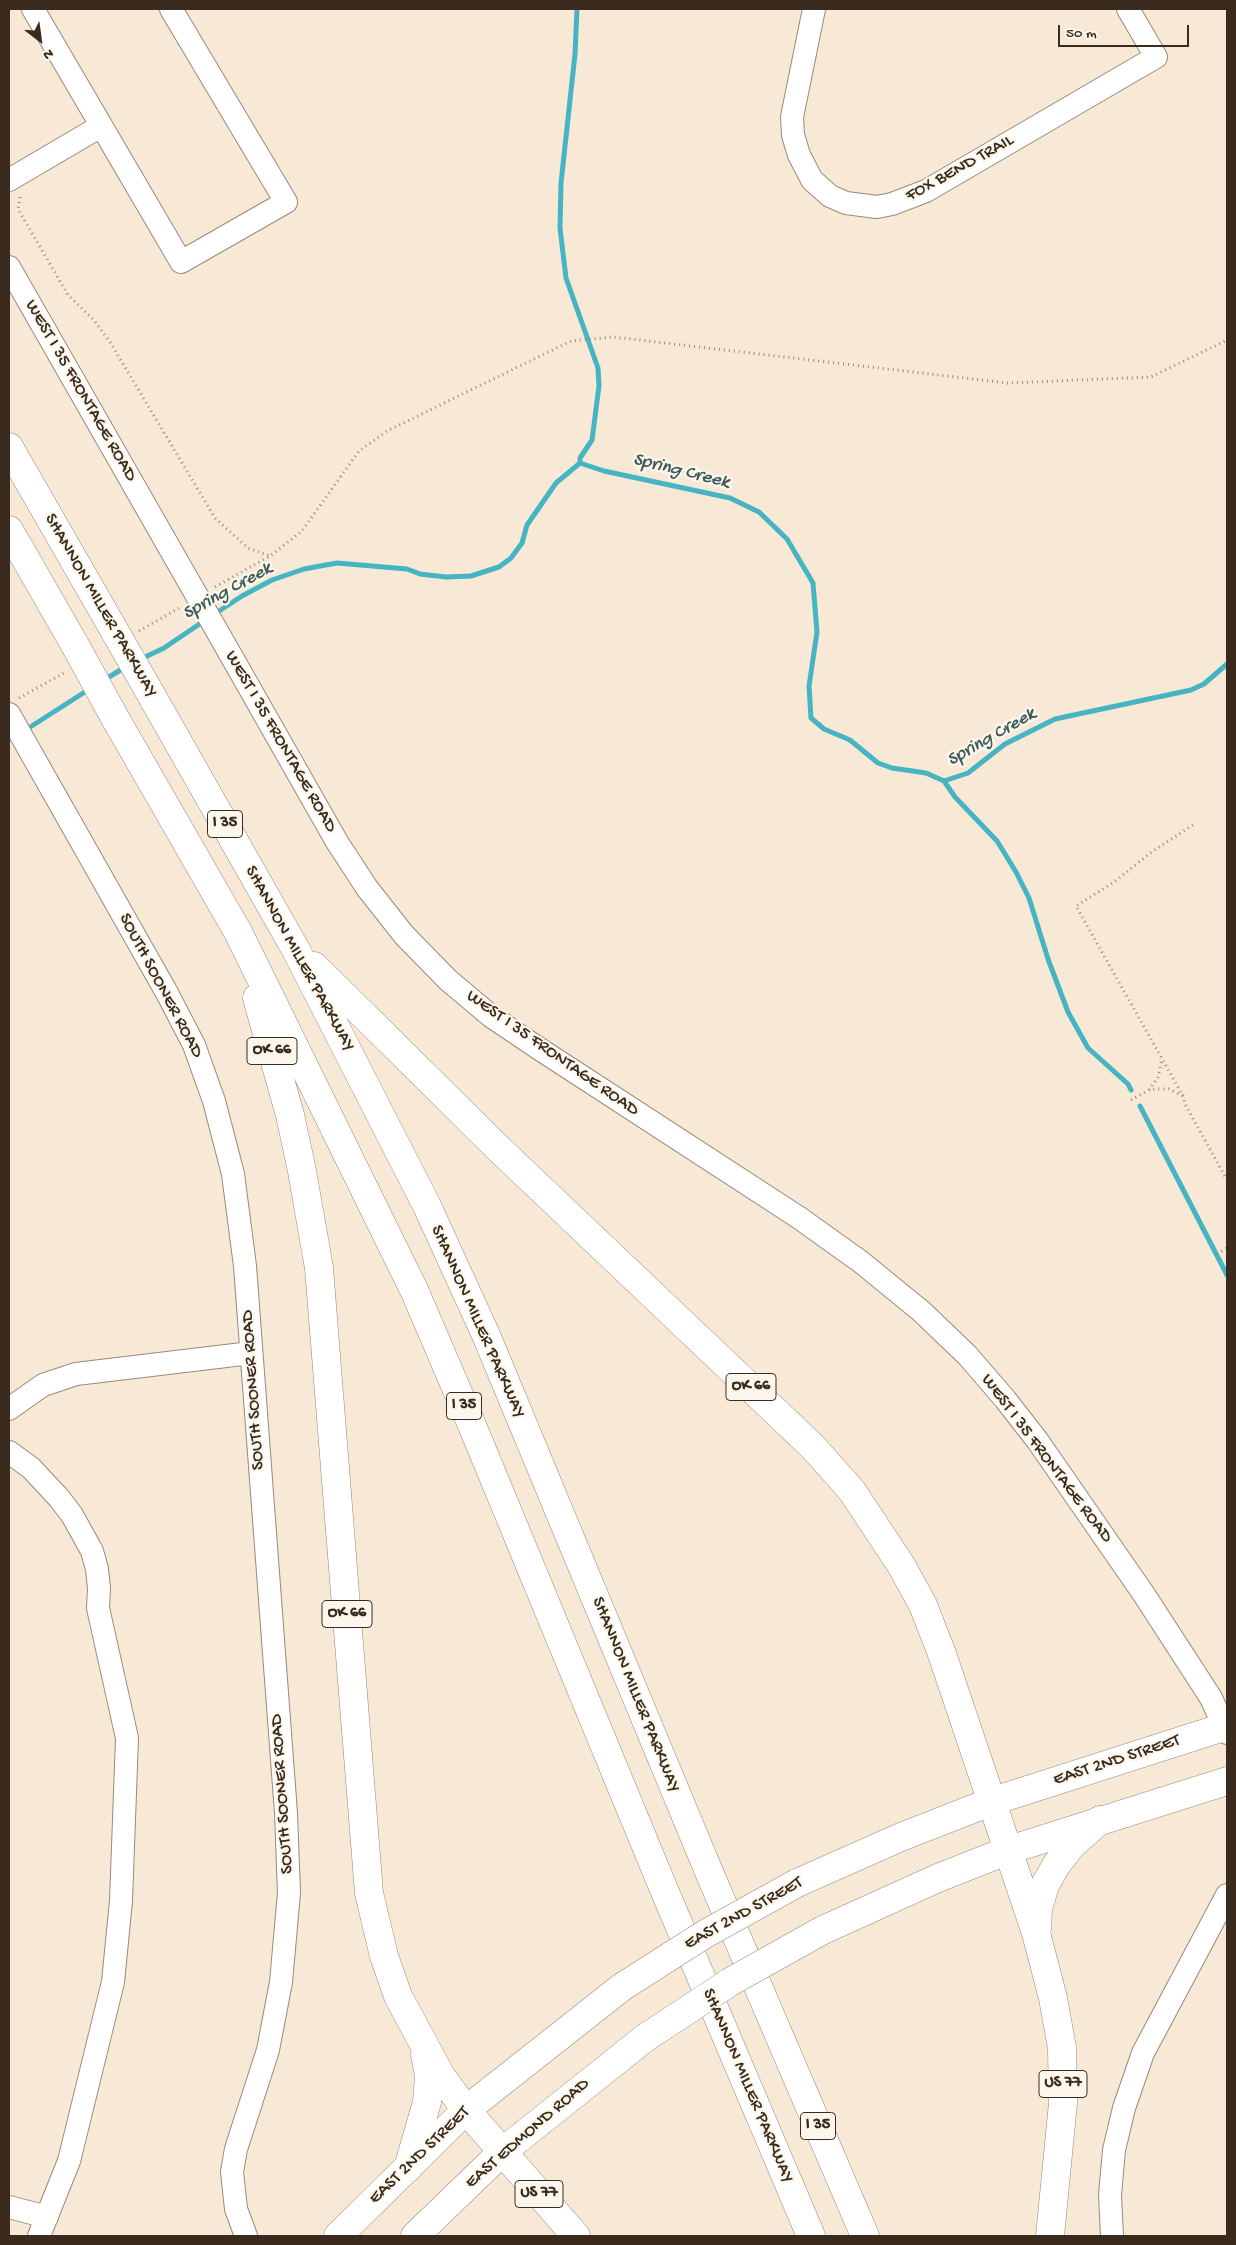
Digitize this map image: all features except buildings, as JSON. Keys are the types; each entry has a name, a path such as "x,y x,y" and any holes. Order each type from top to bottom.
{"main road":[{"name":"SHANNON MILLER PARKWAY","path":"9,447 296,950 426,1206 486,1335 708,1872 865,2236"},
{"name":"SHANNON MILLER PARKWAY","path":"9,530 72,658 115,718 238,932 415,1292 469,1418 668,1901 811,2236"},
{"name":"OK 66","path":"238,932 290,1115 319,1268 369,1893 384,1956 398,1996 424,2047 429,2076 427,2102 408,2168"},
{"name":"OK 66","path":"296,950 499,1149 813,1447 852,1491 893,1551 923,1605 1009,1850"},
{"name":"EAST 2ND STREET","path":"338,2236 466,2110 622,1987 705,1934 797,1883 901,1837 993,1801 1227,1729"},
{"path":"1036,1933 1009,1850 1227,1781"},
{"name":"US 77","path":"1050,2236 1063,2103 1062,2048 1054,1998 1036,1933 1038,1909 1046,1885 1057,1864 1072,1845 1100,1820"},
{"name":"EAST EDMOND ROAD","path":"414,2236 502,2152 646,2038 730,1982 823,1930 938,1878 1009,1850"},
{"path":"424,2047 441,2076 466,2110"},
{"name":"US 77","path":"466,2110 576,2236"}],"street":[{"path":"33,9 181,262 286,202 171,9"},
{"name":"FOX BEND TRAIL","path":"814,9 792,117 793,134 799,155 812,180 830,196 846,203 877,207 892,204 926,191 1156,58 1128,9"},
{"path":"11,179 101,126"},
{"name":"WEST I 35 FRONTAGE ROAD","path":"9,266 188,593 229,652 337,842 367,888 404,935 448,980 492,1017 798,1217 861,1262 921,1311 967,1355 1037,1440 1134,1579 1212,1698 1227,1729"},
{"name":"SOUTH SOONER ROAD","path":"13,707 36,762 167,993 194,1045 214,1101 233,1174 245,1266 286,1813 290,1893 277,2001 268,2050 236,2149 232,2172 236,2209 246,2236"},
{"path":"9,1409 43,1385 76,1374 251,1353"},
{"path":"9,1452 31,1468 59,1498 72,1515 92,1551 97,1569 99,1588 98,1608 127,1738 121,1901 113,1982 69,2161 43,2227 9,2208"},
{"path":"1112,2236 1110,2195 1114,2150 1124,2108 1143,2053 1227,1895"}],"path":[{"name":"WEST I 35 FRONTAGE ROAD","path":"11,179 21,192 18,209 68,295 93,319 110,342 215,518 248,548 270,556"},
{"path":"211,590 270,556 302,531 359,451 387,431 571,341 614,336 1007,383 1151,377 1227,340"},
{"path":"135,632 188,593"},
{"path":"13,707 72,658"},
{"path":"1193,825 1153,851 1114,882 1076,906 1183,1096 1227,1180"},
{"path":"1149,1090 1158,1077 1162,1058"},
{"path":"1131,1100 1149,1090 1168,1089 1183,1096"},
{"path":"1217,1254 1227,1248"}],"waterway":[{"path":"577,9 575,54 561,183 560,228 566,278 598,368 599,386 592,440 580,458 580,463"},
{"name":"Spring Creek","path":"580,463 604,471 730,498 759,512 787,539 813,583 817,632 809,686 811,718 824,729 850,740 878,763 892,768 926,773 944,781 968,773 1005,744 1055,719 1191,690 1204,684 1227,664"},
{"name":"Spring Creek","path":"213,615 242,596 272,580 304,569 337,563 407,569 420,574 446,577 471,576 499,567 511,558 522,543 527,525 556,483 580,463"},
{"name":"Spring Creek","path":"141,659 164,648 204,621"},
{"name":"Spring Creek","path":"104,680 127,666"},
{"name":"Spring Creek","path":"24,731 91,688"},
{"path":"944,781 955,797 997,841 1016,872 1029,898 1048,959 1068,1012 1088,1048 1128,1084 1131,1090"},
{"path":"1140,1106 1227,1275"}]}
